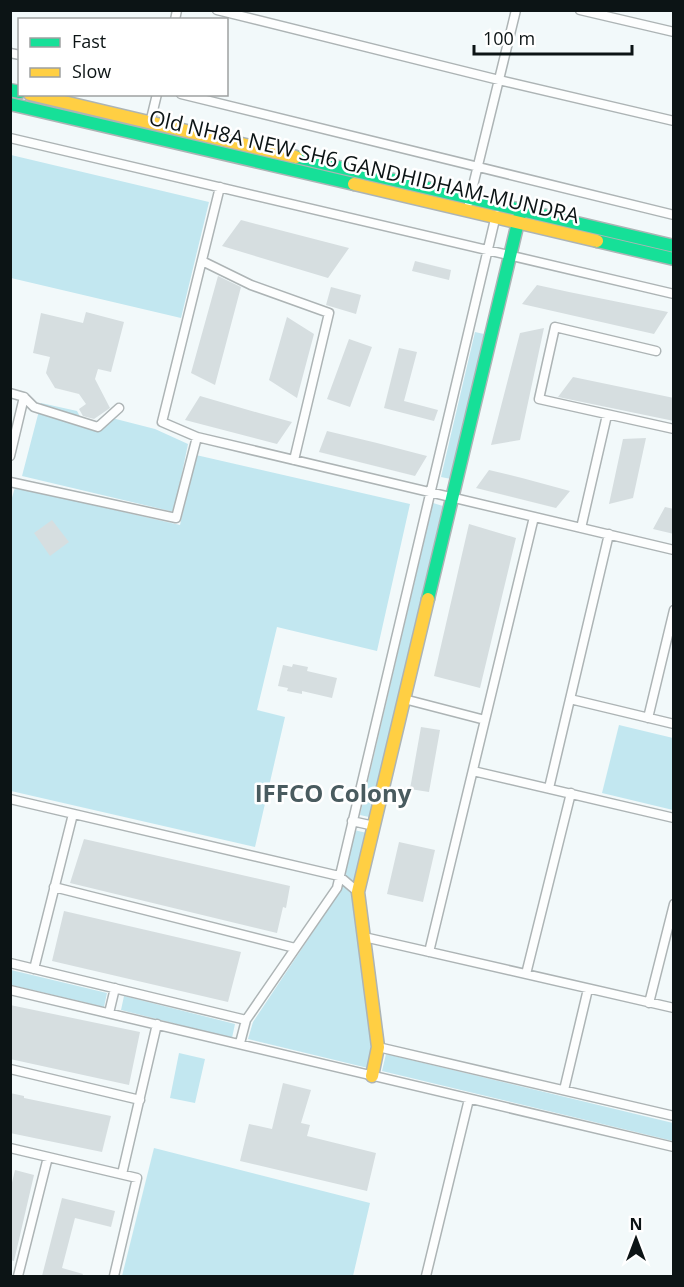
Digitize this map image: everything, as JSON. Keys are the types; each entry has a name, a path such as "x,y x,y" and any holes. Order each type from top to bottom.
{"main road":[{"path":"38,96 470,198 497,212 521,210 674,246"},
{"name":"Old NH8A NEW SH6 GANDHIDHAM-MUNDRA","path":"10,104 467,211 497,212 518,223 674,259"},
{"path":"372,1076 378,1047 358,892 521,210"}],"street":[{"path":"217,10 674,121"},
{"path":"467,211 516,10"},
{"path":"580,10 674,32"},
{"path":"150,123 157,96"},
{"path":"189,96 674,215"},
{"path":"10,138 674,294"},
{"path":"220,187 162,422 197,436 674,550"},
{"path":"240,1043 246,1020 337,888 497,212"},
{"path":"202,261 251,285 329,313 294,460"},
{"path":"656,351 555,327 539,399 674,429"},
{"path":"10,393 24,397 33,406 98,427 119,408"},
{"path":"10,456 24,397"},
{"path":"581,528 607,415"},
{"path":"10,482 176,518 197,436"},
{"path":"429,952 534,517"},
{"path":"549,788 609,534"},
{"path":"648,718 674,610"},
{"path":"404,699 485,720"},
{"path":"570,699 674,724"},
{"path":"472,771 674,818"},
{"path":"526,974 571,793"},
{"path":"10,799 339,876 358,892"},
{"path":"34,969 73,814"},
{"path":"352,821 374,826"},
{"path":"54,887 295,948"},
{"path":"649,1003 674,904"},
{"path":"364,937 674,1008"},
{"path":"10,963 246,1020"},
{"path":"109,1013 115,988"},
{"path":"564,1090 588,989"},
{"path":"10,990 674,1147"},
{"path":"122,1174 157,1024"},
{"path":"378,1047 674,1116"},
{"path":"10,1069 140,1100"},
{"path":"426,1276 469,1099"},
{"path":"10,1148 137,1178 114,1276"},
{"path":"18,1276 48,1157"}],"shaded area":[{"path":"11,155 209,202 181,318 11,278"},
{"path":"475,332 484,334 451,479 441,477"},
{"path":"41,403 77,411 86,428 108,417 155,429 188,444 174,512 22,476"},
{"path":"196,455 410,504 377,651 277,627 257,710 285,717 255,847 11,791 10,505 15,487 180,525"},
{"path":"433,503 443,506 369,817 360,815"},
{"path":"619,725 673,738 673,810 602,793"},
{"path":"354,830 367,833 352,896 372,1049 368,1068 248,1039 253,1022 339,893"},
{"path":"11,970 107,993 104,1007 11,985"},
{"path":"124,996 235,1024 232,1038 121,1010"},
{"path":"179,1053 205,1059 195,1103 170,1098"},
{"path":"386,1054 673,1123 673,1141 382,1071"},
{"path":"154,1148 370,1203 353,1276 122,1276"}],"building":[{"path":"241,220 349,248 328,278 222,246"},
{"path":"415,261 451,270 449,280 412,271"},
{"path":"218,276 241,287 215,385 191,373"},
{"path":"537,285 668,312 654,334 522,304"},
{"path":"331,287 361,295 356,314 326,305"},
{"path":"86,312 124,322 111,372 98,369 95,379 110,408 94,419 83,416 79,409 86,404 79,394 55,388 46,373 50,357 33,353 41,313 83,323"},
{"path":"287,317 314,334 297,398 269,380"},
{"path":"544,328 520,440 491,445 520,333"},
{"path":"349,339 372,347 350,407 327,399"},
{"path":"399,348 417,352 404,401 438,410 434,421 384,408"},
{"path":"573,377 674,398 674,421 558,397"},
{"path":"200,396 292,422 277,444 185,420"},
{"path":"327,431 427,456 415,476 319,452"},
{"path":"646,438 633,498 609,504 623,439"},
{"path":"489,470 570,491 556,508 476,488"},
{"path":"665,507 674,509 674,534 653,529"},
{"path":"52,520 69,542 50,556 34,533"},
{"path":"469,524 516,538 480,688 434,676"},
{"path":"293,664 308,667 307,671 337,678 332,698 302,691 302,694 287,691 288,688 278,686 283,665 292,667"},
{"path":"421,727 440,730 429,792 410,789"},
{"path":"84,839 290,886 286,908 283,907 277,933 70,883"},
{"path":"399,842 435,850 423,902 387,894"},
{"path":"64,911 241,952 228,1002 52,961"},
{"path":"10,1005 140,1032 129,1085 10,1059"},
{"path":"283,1083 311,1090 301,1123 310,1125 307,1136 376,1153 367,1191 240,1161 249,1124 272,1129"},
{"path":"10,1093 111,1116 102,1152 10,1133"},
{"path":"15,1170 34,1175 14,1261 10,1260 10,1191"},
{"path":"62,1198 115,1211 111,1227 75,1218 62,1268 83,1274 82,1276 42,1276"}],"traffic: fast":[{"path":"10,90 18,92"},
{"path":"10,104 354,184"},
{"path":"296,157 674,246"},
{"path":"428,599 520,214"},
{"path":"597,241 674,259"}],"traffic: slow":[{"path":"38,96 296,157"},
{"path":"354,184 597,241"},
{"path":"372,1076 378,1047 358,892 428,599"}],"district":[{"name":"IFFCO Colony","path":"333,794"}]}
